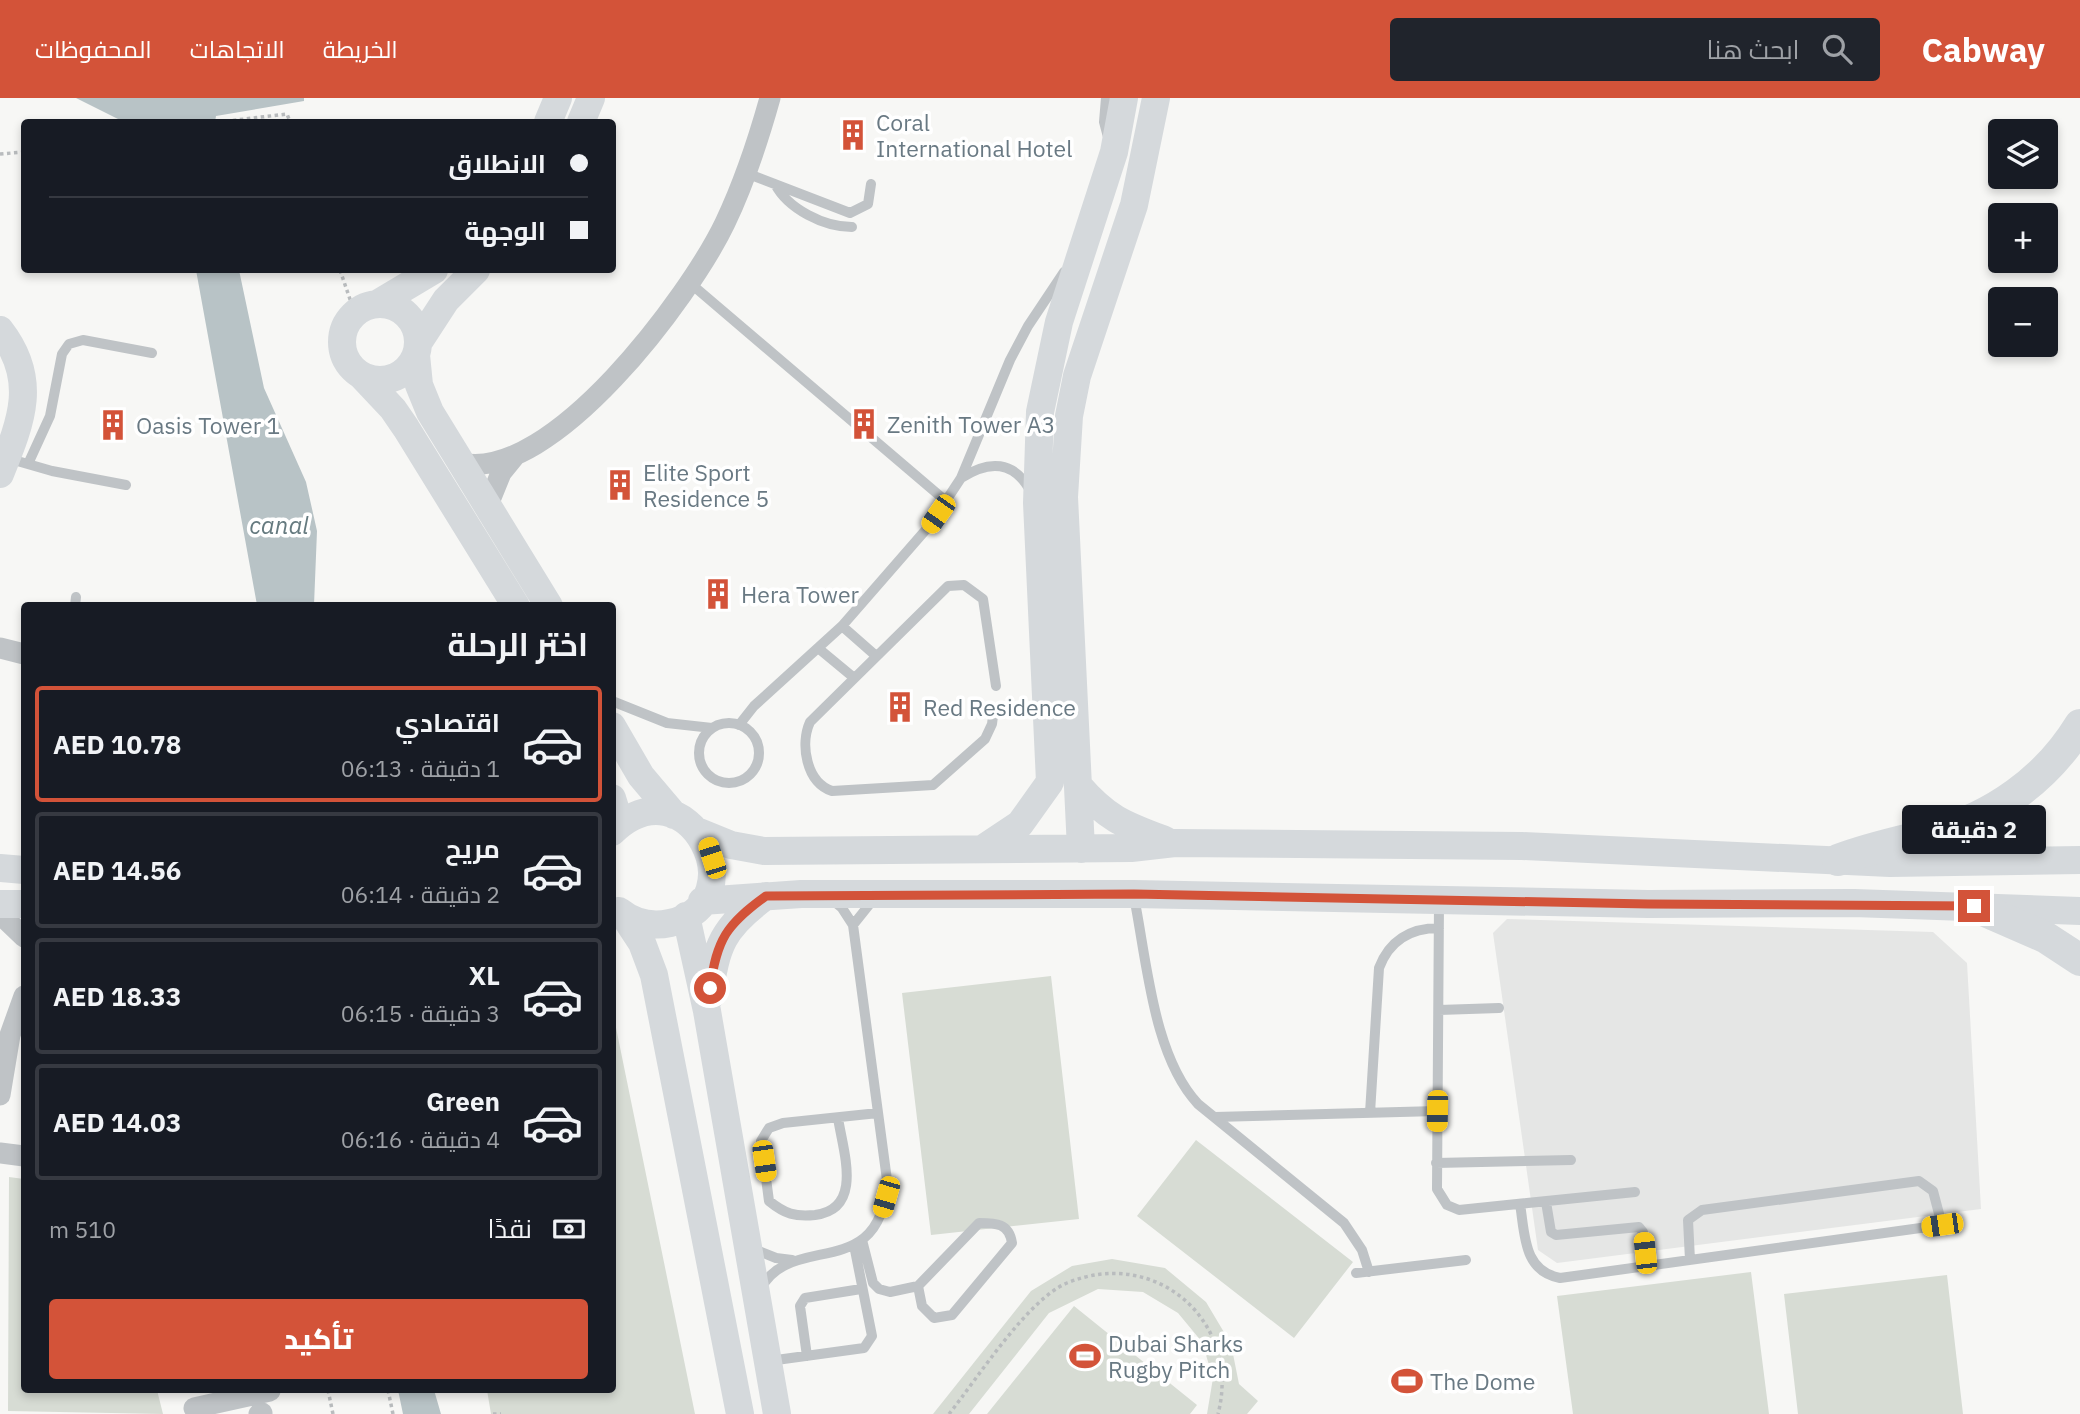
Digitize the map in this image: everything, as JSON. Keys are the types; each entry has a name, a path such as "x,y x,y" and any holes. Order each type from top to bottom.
{"main road":[{"path":"549,119 558,98"},
{"path":"582,119 591,98"},
{"path":"984,848 1020,824 1049,782 1037,503 1040,412 1048,367 1114,152 1124,98"},
{"path":"1081,849 1063,497 1069,416 1088,336 1134,205 1156,98"},
{"path":"428,273 366,309 343,334 342,346 345,357 393,409 406,428 514,602"},
{"path":"361,375 387,379 409,366 446,300 474,273"},
{"path":"366,309 398,309 406,314 417,332 424,399 546,602"},
{"path":"0,330 19,363 23,388 22,414 11,465"},
{"path":"1838,860 1884,844 1955,826 2002,803 2050,765 2080,725"},
{"path":"616,733 641,776 674,815 699,832 731,845 764,850 1081,849 1175,843 1522,846 1943,863 2080,860"},
{"path":"1078,785 1097,807 1120,823 1175,843"},
{"path":"616,829 646,813 674,815"},
{"path":"699,832 710,851 713,874 694,909 707,1011 777,1414"},
{"path":"0,868 21,870"},
{"path":"618,909 648,924 674,922 694,909 766,896 1134,894 1974,906 2080,911"},
{"path":"707,1011 715,957 724,934 734,921 766,896"},
{"path":"0,904 21,904"},
{"path":"1974,906 2045,937 2080,960"},
{"path":"618,909 642,943 654,975 740,1414"}],"street":[{"path":"488,505 501,473 516,456 562,425 601,391 637,353 690,283 724,225 746,173 770,98"},
{"path":"461,463 484,466 516,456"},
{"path":"0,648 21,653"},
{"path":"0,914 21,934"},
{"path":"0,1095 9,1035 21,1004"},
{"path":"0,1153 21,1156"},
{"path":"194,1404 258,1393"}],"lane":[{"path":"1106,98 1105,128 1114,152"},
{"path":"746,173 850,213 868,204 871,184"},
{"path":"775,184 782,196 795,207 836,225 852,227"},
{"path":"739,725 754,706 842,626 912,548 947,502 961,478 1010,360 1028,326 1083,247"},
{"path":"690,283 947,502"},
{"path":"125,485 11,465 50,416 62,354 69,344 83,340 152,353"},
{"path":"961,478 989,464 1005,466 1018,473 1037,503"},
{"path":"994,708 992,724 985,739 933,785 832,791 814,778 806,750 807,730 816,715 941,590 964,585 978,593 985,607 996,686"},
{"path":"842,626 876,655"},
{"path":"818,648 853,677"},
{"path":"616,703 667,723 712,728 730,723 739,725 754,736 759,754 753,772 737,782 728,783 710,777 700,761 700,743 712,728"},
{"path":"1134,894 1166,1053 1188,1093 1344,1223 1362,1250 1369,1272"},
{"path":"758,1295 776,1270 795,1261 832,1255 858,1242 881,1213 886,1197 878,1113 853,925 842,908 826,895"},
{"path":"853,925 863,909 879,895"},
{"path":"1439,900 1436,1163 1438,1195 1453,1208 1546,1202 1635,1192"},
{"path":"1370,1113 1379,968 1397,940 1416,930 1439,928"},
{"path":"1438,1010 1499,1008"},
{"path":"1215,1117 1437,1111"},
{"path":"838,1118 847,1191 839,1205 831,1213 796,1217 781,1211 769,1201 761,1141 769,1128 838,1118 878,1113"},
{"path":"1436,1163 1571,1160"},
{"path":"1520,1204 1528,1253 1538,1269 1548,1275 1566,1278 1942,1225 1933,1191 1919,1181 1702,1210 1688,1220 1690,1260"},
{"path":"1546,1202 1551,1232 1556,1235 1639,1227 1643,1232 1647,1266"},
{"path":"858,1242 873,1283 879,1289 891,1292 918,1286 979,1223 999,1223 1010,1233 1012,1243 952,1315 934,1318 922,1306 918,1286"},
{"path":"769,1361 864,1348 870,1343 872,1336 861,1289 858,1242"},
{"path":"749,1247 767,1255 795,1261"},
{"path":"1356,1273 1466,1259"},
{"path":"807,1356 800,1306 805,1298 861,1289"}],"path":[{"path":"241,119 287,114 289,119"},
{"path":"0,155 21,152"},
{"path":"342,273 366,309"},
{"path":"949,1414 1034,1306 1065,1284 1102,1273 1141,1276 1176,1292 1203,1319 1220,1353 1224,1392 1218,1414"},
{"path":"329,1393 333,1414"},
{"path":"389,1393 393,1414"},
{"path":"493,1414 501,1414"}],"shaded area":[{"path":"1507,919 1933,932 1967,963 1981,1209 1557,1263 1538,1250 1493,933"},
{"path":"1051,976 1079,1219 931,1235 902,993"},
{"path":"616,1028 695,1414 491,1414 488,1393 616,1393"},
{"path":"1196,1140 1353,1262 1294,1338 1137,1216"},
{"path":"9,1177 21,1179 21,1393 158,1393 163,1414 8,1411"},
{"path":"1112,1259 1165,1268 1206,1302 1231,1344 1239,1384 1258,1401 1247,1414 1207,1414 1213,1378 1202,1342 1178,1313 1143,1292 1098,1289 1049,1313 969,1414 933,1414 1031,1291 1072,1266"},
{"path":"1751,1272 1769,1414 1573,1414 1557,1296"},
{"path":"1947,1275 1963,1414 1798,1414 1784,1294"},
{"name":"Dubai Sharks Rugby Pitch","path":"1074,1306 1197,1405 1190,1414 987,1414"}],"water":[{"path":"76,98 304,98 304,101 216,116 216,119 118,119"},
{"name":"canal","path":"197,273 240,273 264,388 306,482 317,531 314,602 256,602"},
{"path":"399,1393 435,1393 441,1414 403,1414"}],"place":[{"name":"Coral International Hotel","path":"853,135"},
{"name":"Zenith Tower A3","path":"864,424"},
{"name":"Oasis Tower 1","path":"113,425"},
{"name":"Elite Sport Residence 5","path":"620,485"},
{"name":"Hera Tower","path":"718,594"},
{"name":"Red Residence","path":"900,707"},
{"name":"Dubai Sharks Rugby Pitch","path":"1085,1356"},
{"name":"The Dome","path":"1407,1381"}],"route":[{"path":"710,988 717,949 724,934 746,910 766,896 1134,894 1648,904 1854,903 1974,906"}]}
